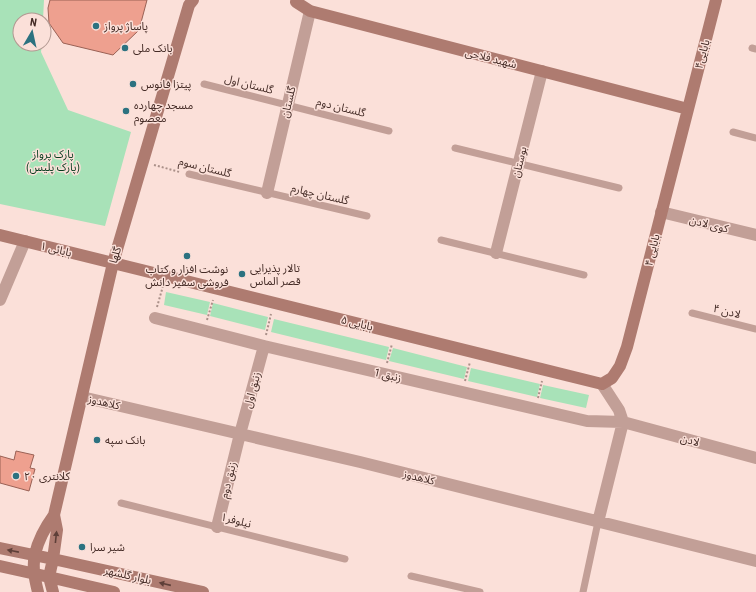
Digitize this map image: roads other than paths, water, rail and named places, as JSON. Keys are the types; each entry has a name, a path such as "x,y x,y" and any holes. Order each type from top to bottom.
{"main road":[{"name":"گلها","path":"54,515 113,263 189,5 193,0"},
{"name":"بابایی۴","path":"688,109 716,0"},
{"name":"شهید فلاحی","path":"293,1 310,11 688,109"},
{"name":"بابایی ۴","path":"602,384 612,378 620,366 628,347 688,109"},
{"name":"بابائی ۱","path":"0,235 113,263"},
{"name":"۵ بابایی","path":"113,263 602,384"},
{"path":"38,592 34,574 34,555 45,527 54,515"},
{"path":"53,592 49,576 57,530 54,515"},
{"name":"بلوار گلشهر","path":"0,548 203,592"},
{"name":"بلوار گلشهر","path":"0,566 114,592"}],"street":[{"name":"گلستان","path":"267,193 310,11"},
{"name":"بوستان","path":"496,253 542,71"},
{"name":"کوی لادن","path":"661,212 756,235"},
{"path":"0,300 25,241"},
{"name":"زنبق 1","path":"154,318 264,346 587,421 623,422"},
{"name":"زنبق اول","path":"240,434 264,346"},
{"path":"598,522 623,422 619,410 602,384"},
{"name":"کلاهدوز","path":"82,397 360,462 756,561"},
{"name":"لادن","path":"623,422 756,458"},
{"name":"زنبق دوم","path":"217,527 240,434"}],"lane":[{"name":"گلستان اول","path":"204,84 288,105"},
{"name":"گلستان دوم","path":"288,105 389,130"},
{"path":"733,132 756,138"},
{"path":"455,148 619,188"},
{"name":"گلستان سوم","path":"189,174 267,193"},
{"name":"گلستان چهارم","path":"267,193 367,216"},
{"path":"441,240 584,275"},
{"name":"لادن ۴","path":"692,314 756,330"},
{"name":"نیلوفر۱","path":"121,504 345,559"},
{"path":"583,592 598,522"},
{"path":"411,576 480,592"}],"place":[{"name":"پاساژ پرواز","path":"96,26"},
{"name":"بانک ملی","path":"125,48"},
{"name":"پیتزا فانوس","path":"133,84"},
{"name":"مسجد چهارده معصوم","path":"126,111"},
{"name":"نوشت افزار و کتاب فروشی سفیر دانش","path":"187,256"},
{"name":"تالار پذیرایی قصر الماس","path":"242,274"},
{"name":"بانک سپه","path":"97,440"},
{"name":"کلانتری ۲۰","path":"16,476"},
{"name":"شیر سرا","path":"82,547"}],"park label":[{"name":"پارک پرواز (پارک پلیس)","path":"53,160"}]}
